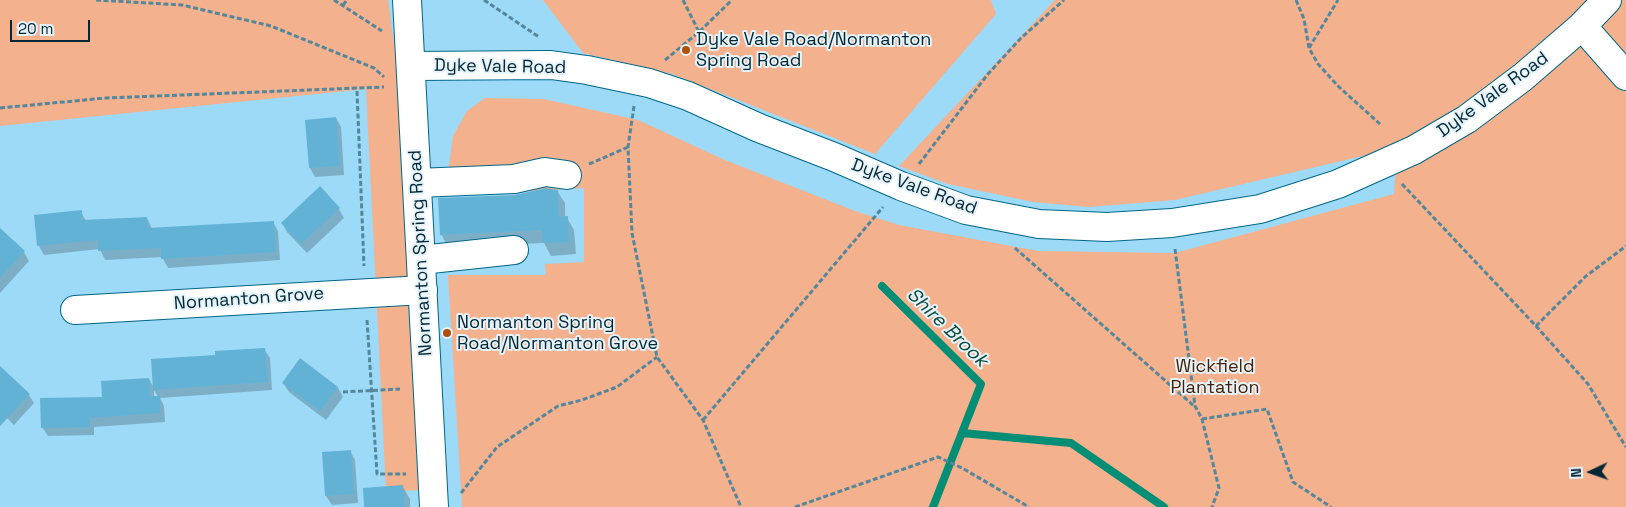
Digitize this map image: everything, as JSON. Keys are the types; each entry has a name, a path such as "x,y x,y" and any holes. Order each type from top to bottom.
{"street":[{"name":"Normanton Spring Road","path":"406,0 406,80 417,183 433,500"},
{"name":"Dyke Vale Road","path":"406,80 552,64 587,70 643,82 688,96 758,128 834,157 901,186 966,210 1039,224 1107,227 1172,223 1260,209 1338,184 1414,150 1467,119 1523,77 1582,26 1607,0"},
{"path":"1582,26 1626,76"},
{"path":"417,183 514,179 545,172 566,174"},
{"path":"421,260 514,250"},
{"name":"Normanton Grove","path":"75,310 423,290"}],"path":[{"path":"96,0 182,5 271,26 406,80"},
{"path":"334,0 383,32 387,37"},
{"path":"343,5 347,0"},
{"path":"484,0 539,38"},
{"path":"683,0 699,32"},
{"path":"732,0 699,32 659,65 643,82 628,147 632,233 657,357 703,420 741,507"},
{"path":"703,420 901,186 988,74 1021,38 1064,0"},
{"path":"1296,0 1304,19 1309,48 1318,64 1334,82 1380,124"},
{"path":"1309,48 1338,0"},
{"path":"0,108 106,98 406,80"},
{"path":"357,92 364,270"},
{"path":"566,174 628,147"},
{"path":"1382,164 1536,326 1588,384 1626,447"},
{"path":"1015,220 1009,242 1195,406 1202,419 1219,488 1212,507"},
{"path":"1172,223 1195,406"},
{"path":"1536,326 1586,276 1626,246"},
{"path":"367,316 377,474 409,474"},
{"path":"433,500 462,493 497,447 558,406 582,400 617,387 657,357"},
{"path":"343,392 405,389"},
{"path":"1202,419 1267,409 1293,482 1331,507"},
{"path":"795,507 938,457 962,468 1029,507"}],"green space":[{"path":"0,0 388,0 400,87 427,490 386,491 366,89 0,126"},
{"path":"543,0 991,0 996,14 875,154 672,74 583,53"},
{"name":"Wickfield Plantation","path":"1055,0 1626,0 1626,507 462,507 448,275 546,275 545,264 584,262 584,188 445,196 453,136 467,111 485,98 544,99 638,120 725,160 855,211 899,225 1038,251 1175,253 1394,194 1397,148 1175,200 1089,207 1033,202 948,184 899,166"}],"building":[{"path":"336,117 340,166 309,168 305,120"},
{"path":"320,186 340,208 301,244 281,223"},
{"path":"546,188 558,190 559,217 568,216 569,242 543,243 542,230 440,235 438,198 515,195"},
{"path":"82,210 82,220 147,217 148,228 274,221 276,252 161,259 161,248 98,251 98,240 37,246 34,215"},
{"path":"0,228 25,251 0,278"},
{"path":"265,348 268,382 153,390 151,359 215,355 215,351"},
{"path":"300,358 338,387 320,411 282,383"},
{"path":"0,366 30,394 0,426"},
{"path":"149,378 150,396 160,396 160,413 90,418 90,427 41,428 40,398 102,397 101,381"},
{"path":"351,450 354,494 325,496 322,452"},
{"path":"403,485 405,507 364,507 363,488"}],"waterway":[{"name":"Shire Brook","path":"882,286 981,384 933,507"},
{"path":"962,433 1071,443 1164,507"}],"place":[{"name":"Dyke Vale Road/Normanton Spring Road","path":"686,50"},
{"name":"Normanton Spring Road/Normanton Grove","path":"447,333"}]}
